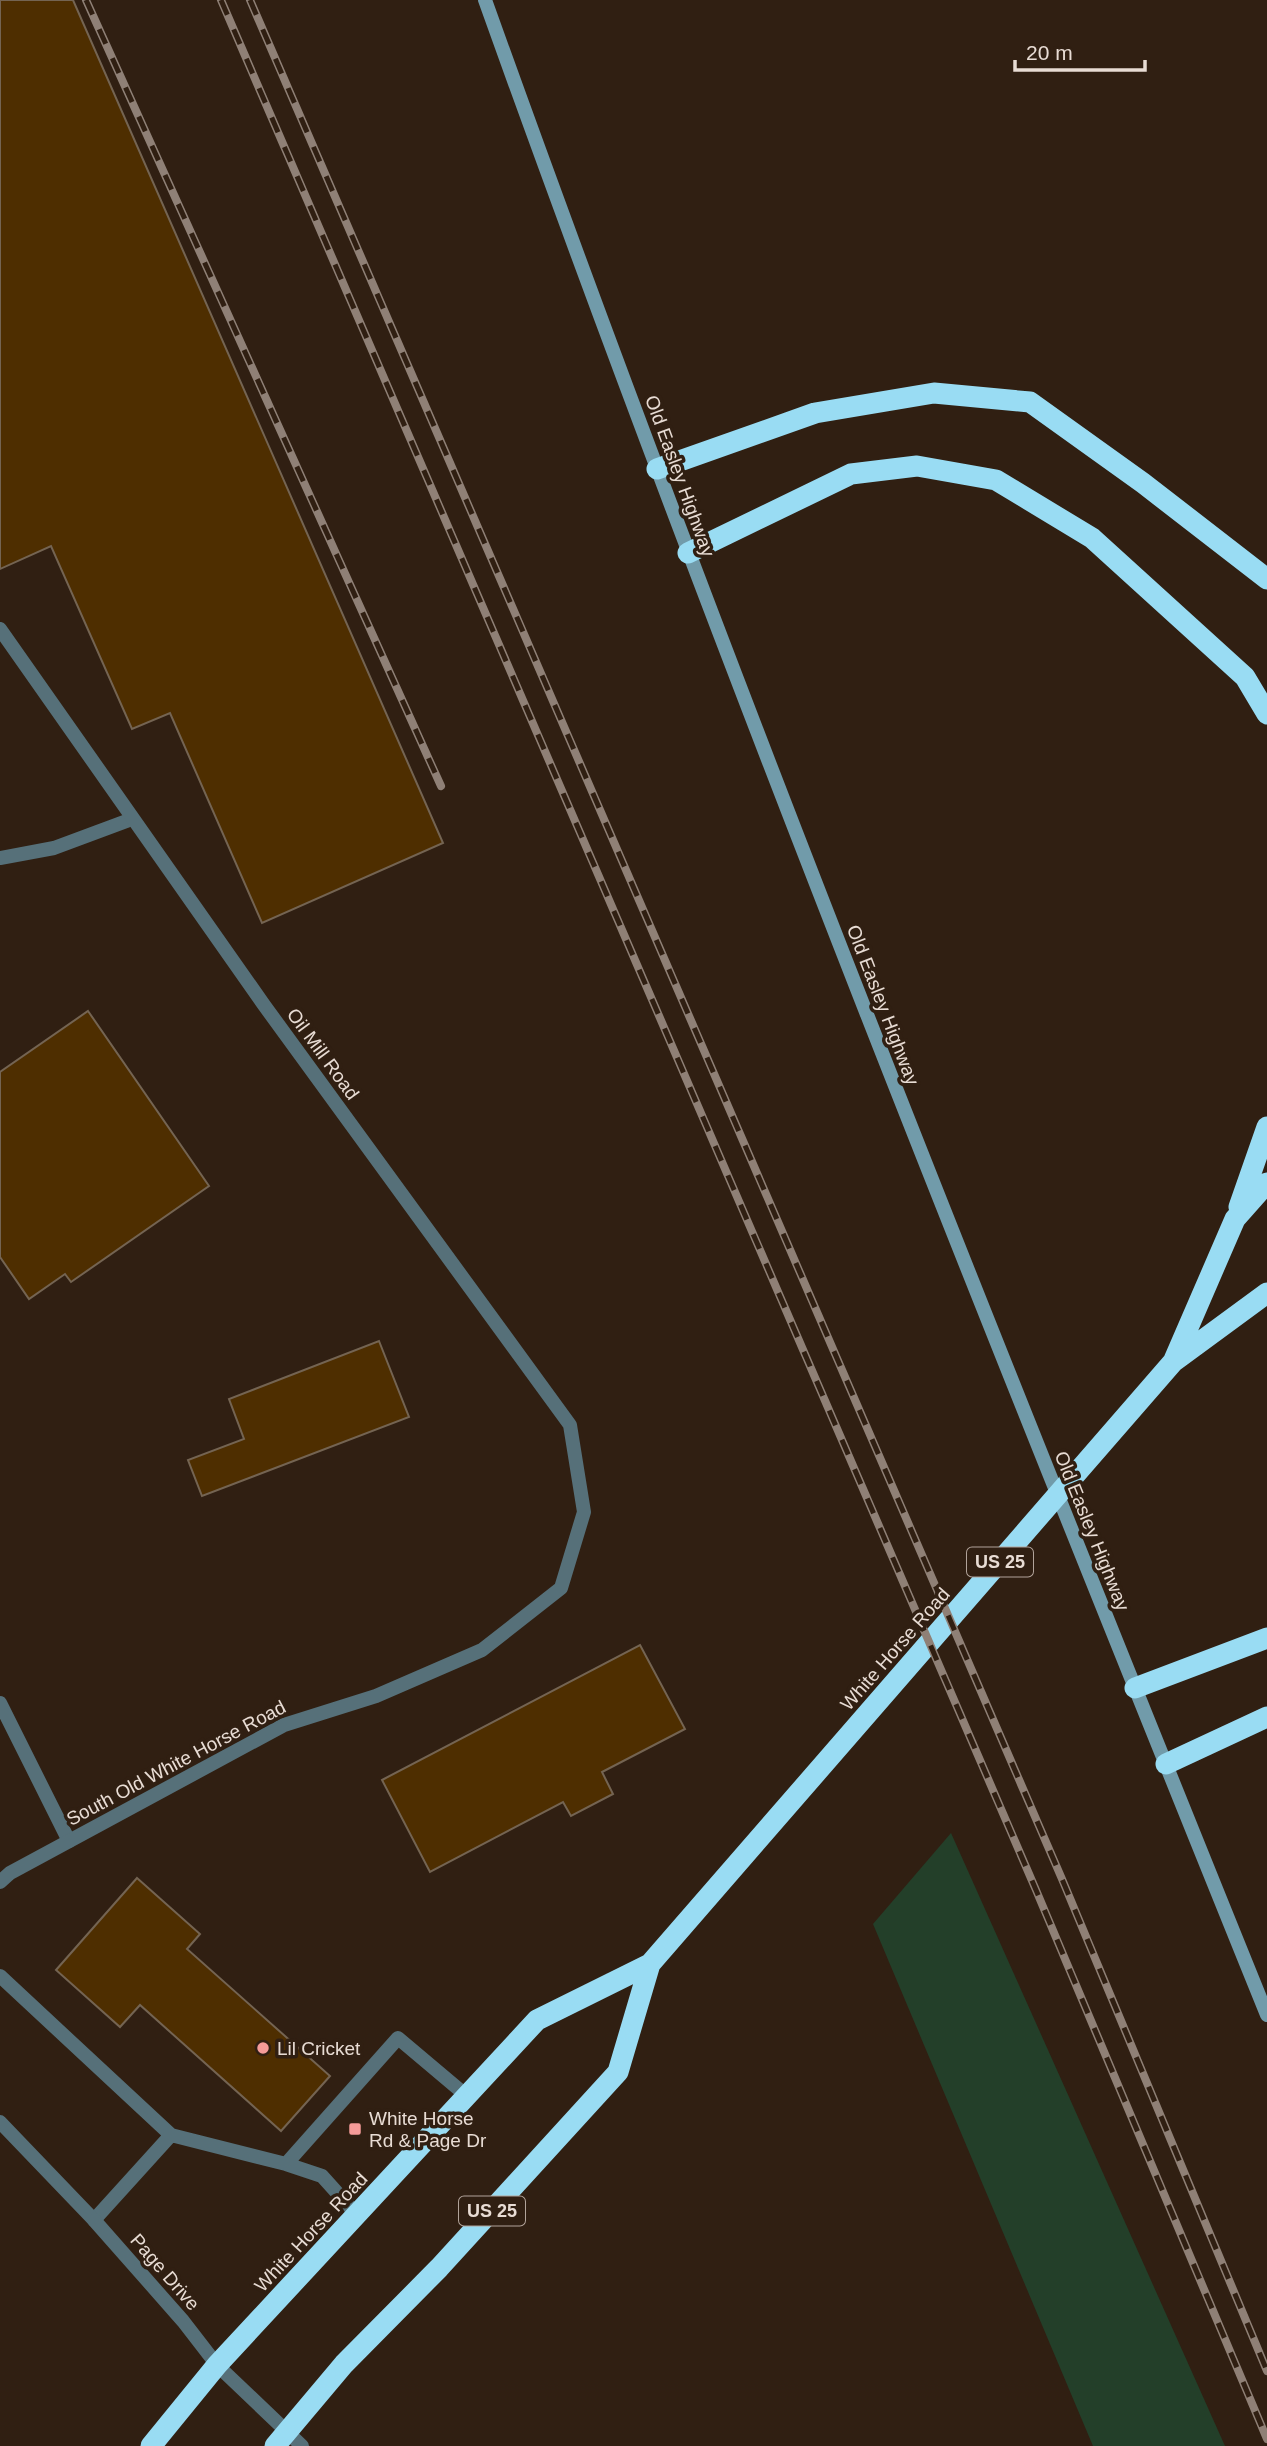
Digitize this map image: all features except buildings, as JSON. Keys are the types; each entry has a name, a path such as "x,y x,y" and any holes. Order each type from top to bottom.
{"highway":[{"path":"657,470 815,413 934,393 1030,402 1143,483 1267,579"},
{"path":"688,553 851,474 917,466 996,480 1093,538 1245,677 1267,714"},
{"path":"1235,1219 1267,1127"},
{"name":"White Horse Road","path":"1174,1362 1235,1219 1267,1183"},
{"name":"White Horse Road","path":"151,2446 217,2365 537,2020 650,1964 1174,1362 1267,1293"},
{"path":"1135,1688 1267,1638"},
{"path":"1166,1764 1267,1717"},
{"name":"White Horse Road","path":"281,2438 344,2364 448,2258 618,2072 650,1964"}],"main road":[{"name":"Old Easley Highway","path":"485,0 688,553 940,1206 1267,2015"}],"street":[{"name":"Oil Mill Road","path":"0,629 132,819 570,1425 584,1513"},
{"path":"0,858 54,848 132,819"},
{"name":"South Old White Horse Road","path":"0,1882 69,1841 284,1725 376,1696 482,1650 561,1588 584,1513"},
{"path":"0,1703 69,1841"},
{"path":"0,1976 171,2135 286,2164 321,2176 358,2216"},
{"path":"286,2164 398,2038 468,2097"},
{"name":"Page Drive","path":"0,2122 94,2220 281,2438 302,2446"},
{"path":"94,2220 171,2135"}],"green space":[{"path":"951,1833 1225,2446 1093,2446 873,1924"}],"railway":[{"path":"86,0 441,786"},
{"path":"221,0 1036,1890 1267,2439"},
{"path":"250,0 1062,1879 1267,2371"}],"place":[{"name":"Lil Cricket","path":"263,2048"},
{"name":"White Horse Rd & Page Dr","path":"355,2129"}]}
